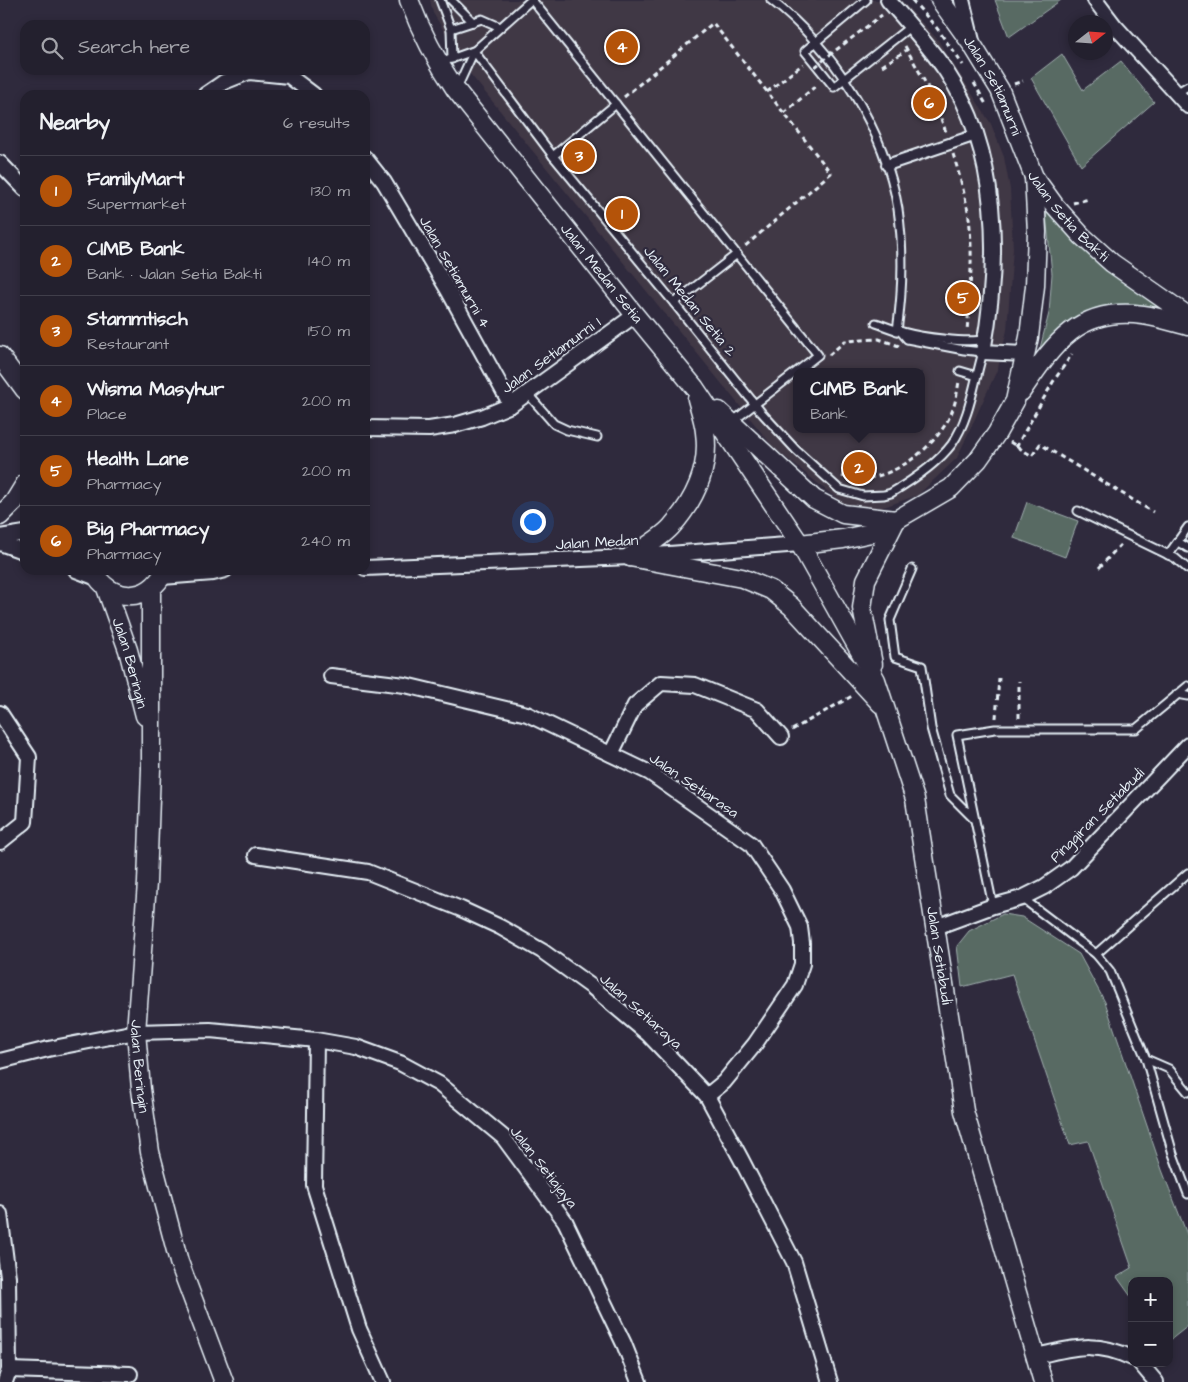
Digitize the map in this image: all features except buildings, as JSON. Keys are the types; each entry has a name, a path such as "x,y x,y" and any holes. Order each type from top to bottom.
{"street":[{"name":"Jalan Medan Setia","path":"409,0 418,24 445,60 456,90 634,315 695,388 800,544"},
{"name":"Jalan Setiamurni","path":"940,0 973,46 1000,90 1034,177"},
{"path":"962,0 973,46"},
{"path":"1095,0 1114,24 1182,89 1188,106"},
{"path":"891,3 946,72 962,100 976,135 986,175 993,226 992,286 984,346 1026,354"},
{"path":"212,90 224,82 242,75"},
{"path":"279,75 289,76 307,90"},
{"path":"887,165 976,135"},
{"path":"0,163 20,184"},
{"name":"Jalan Setiamurni 4","path":"370,164 384,182 443,281 511,405"},
{"name":"Jalan Setia Bakti","path":"1034,177 1055,206 1082,236 1145,287 1188,316"},
{"name":"Jalan Setia Bakti","path":"1014,401 1026,354 1032,314 1037,232 1034,177"},
{"name":"Jalan Setia Bakti","path":"800,544 843,540 870,533 951,488 978,460 997,433 1014,401 1040,364 1075,327 1097,317 1112,314 1141,314 1188,326"},
{"name":"Jalan Setiamurni 1","path":"370,428 429,429 455,425 482,417 511,405 634,315"},
{"path":"0,356 20,383"},
{"path":"695,388 814,499 843,514 896,520 866,580 862,608 871,684"},
{"path":"630,557 670,528 694,496 703,474 706,451 705,432 695,388"},
{"path":"0,516 14,502 20,492"},
{"path":"0,537 20,534"},
{"path":"0,543 20,550"},
{"name":"Jalan Medan","path":"370,568 630,557 800,544"},
{"name":"Jalan Setiabudi","path":"800,544 885,708 915,799 964,1111 1043,1382"},
{"path":"630,557 742,578 771,590 791,606 871,684"},
{"path":"98,578 117,594 128,596 140,594 159,579 195,575"},
{"name":"Jalan Beringin","path":"98,578 128,650 151,738"},
{"name":"Jalan Beringin","path":"159,579 151,738 147,882 136,1032 141,1089 150,1152 179,1262 222,1381"},
{"name":"Jalan Setiarasa","path":"331,676 406,685 527,714 650,773 751,844 782,890 800,927 802,964 795,985 755,1044 724,1082 707,1096"},
{"path":"611,754 635,705 661,683 695,685 757,710 781,737"},
{"path":"0,713 29,757 25,822 0,842"},
{"name":"Pinggiran Setiabudi","path":"936,927 993,906 1022,898 1044,888 1071,868 1188,745"},
{"name":"Jalan Setiaraya","path":"256,855 368,872 461,909 500,927 542,951 592,987 648,1034 707,1096 794,1262 830,1382"},
{"name":"Jalan Setiajaya","path":"0,1061 48,1049 136,1032 210,1030 316,1040 356,1047 400,1063 439,1084 503,1137 565,1221 624,1344 639,1382"},
{"path":"316,1040 314,1185 358,1329 383,1382"},
{"path":"0,1214 8,1277 7,1376 130,1374"},
{"path":"1036,1356 1068,1349 1098,1346 1115,1350 1128,1356"},
{"path":"1143,1367 1156,1382"}],"lane":[{"path":"440,0 451,29 445,60 474,51"},
{"path":"451,0 473,22"},
{"path":"456,90 474,51 532,0 818,355 801,368"},
{"path":"771,0 816,42 845,79 869,121 887,165 898,209 902,250 903,288 899,331 907,340 964,350 984,346"},
{"path":"866,0 805,51 834,88 911,26"},
{"path":"451,29 482,19 500,27"},
{"name":"Jalan Medan Setia 2","path":"474,51 553,156 674,302 755,404 796,450 839,489 863,496 884,495 899,488 932,465 953,443 964,420 984,346"},
{"path":"553,156 616,104"},
{"path":"674,302 737,254"},
{"path":"876,323 899,331 966,342 978,342 984,346"},
{"path":"960,373 977,376"},
{"path":"731,422 793,374"},
{"path":"527,393 554,424 567,430 597,437"},
{"path":"1078,511 1175,558 1188,569"},
{"path":"1168,555 1188,527"},
{"path":"1178,542 1188,548"},
{"path":"912,569 890,620 895,658 922,666 931,728 950,795 975,820"},
{"path":"993,906 958,735 995,729 1136,729 1188,686"},
{"path":"1177,694 1188,696"},
{"path":"1096,954 1188,873"},
{"path":"1022,898 1096,954 1110,971 1146,1059 1173,1154 1188,1194"},
{"path":"1146,1059 1169,1069 1188,1092"},
{"path":"1182,1178 1188,1172"}],"path":[{"path":"815,67 891,3"},
{"path":"616,104 713,22 831,173 737,254"},
{"path":"905,46 932,94 962,182 968,213 970,274 966,337"},
{"path":"767,92 804,63"},
{"path":"784,113 820,82"},
{"path":"823,359 845,341 880,339 899,346"},
{"path":"1016,447 1053,382 1077,346"},
{"path":"836,474 848,478 869,478 890,471 912,460 940,433 954,410 960,373"},
{"path":"1021,449 1032,456 1040,444 1153,512"},
{"path":"1099,568 1130,536"},
{"path":"995,729 999,678"},
{"path":"1019,680 1019,729"},
{"path":"781,737 871,684"}],"shaded area":[{"path":"430,0 901,0 938,40 991,124 1004,157 1010,189 1013,248 1007,330 998,368 957,458 918,495 881,508 842,503 774,448 471,75 433,13"}],"green space":[{"path":"995,0 1061,0 1009,37"},
{"path":"1062,54 1083,90 1121,61 1154,102 1081,166 1031,78"},
{"path":"1045,204 1070,236 1094,260 1127,285 1162,307 1110,307 1084,313 1072,318 1062,326 1038,356 1049,313 1052,274"},
{"path":"1027,502 1078,521 1065,557 1014,538"},
{"path":"1003,914 1022,917 1079,954 1105,1002 1162,1170 1188,1237 1188,1326 1173,1338 1173,1277 1128,1277 1128,1292 1117,1277 1132,1268 1088,1141 1070,1145 1012,974 962,987 957,946 969,931"}],"place":[{"name":"Wisma Masyhur","path":"622,47"},
{"name":"Big Pharmacy","path":"929,103"},
{"name":"Stammtisch","path":"579,156"},
{"name":"FamilyMart","path":"622,214"},
{"name":"Health Lane","path":"963,298"},
{"name":"CIMB Bank","path":"859,468"}]}
